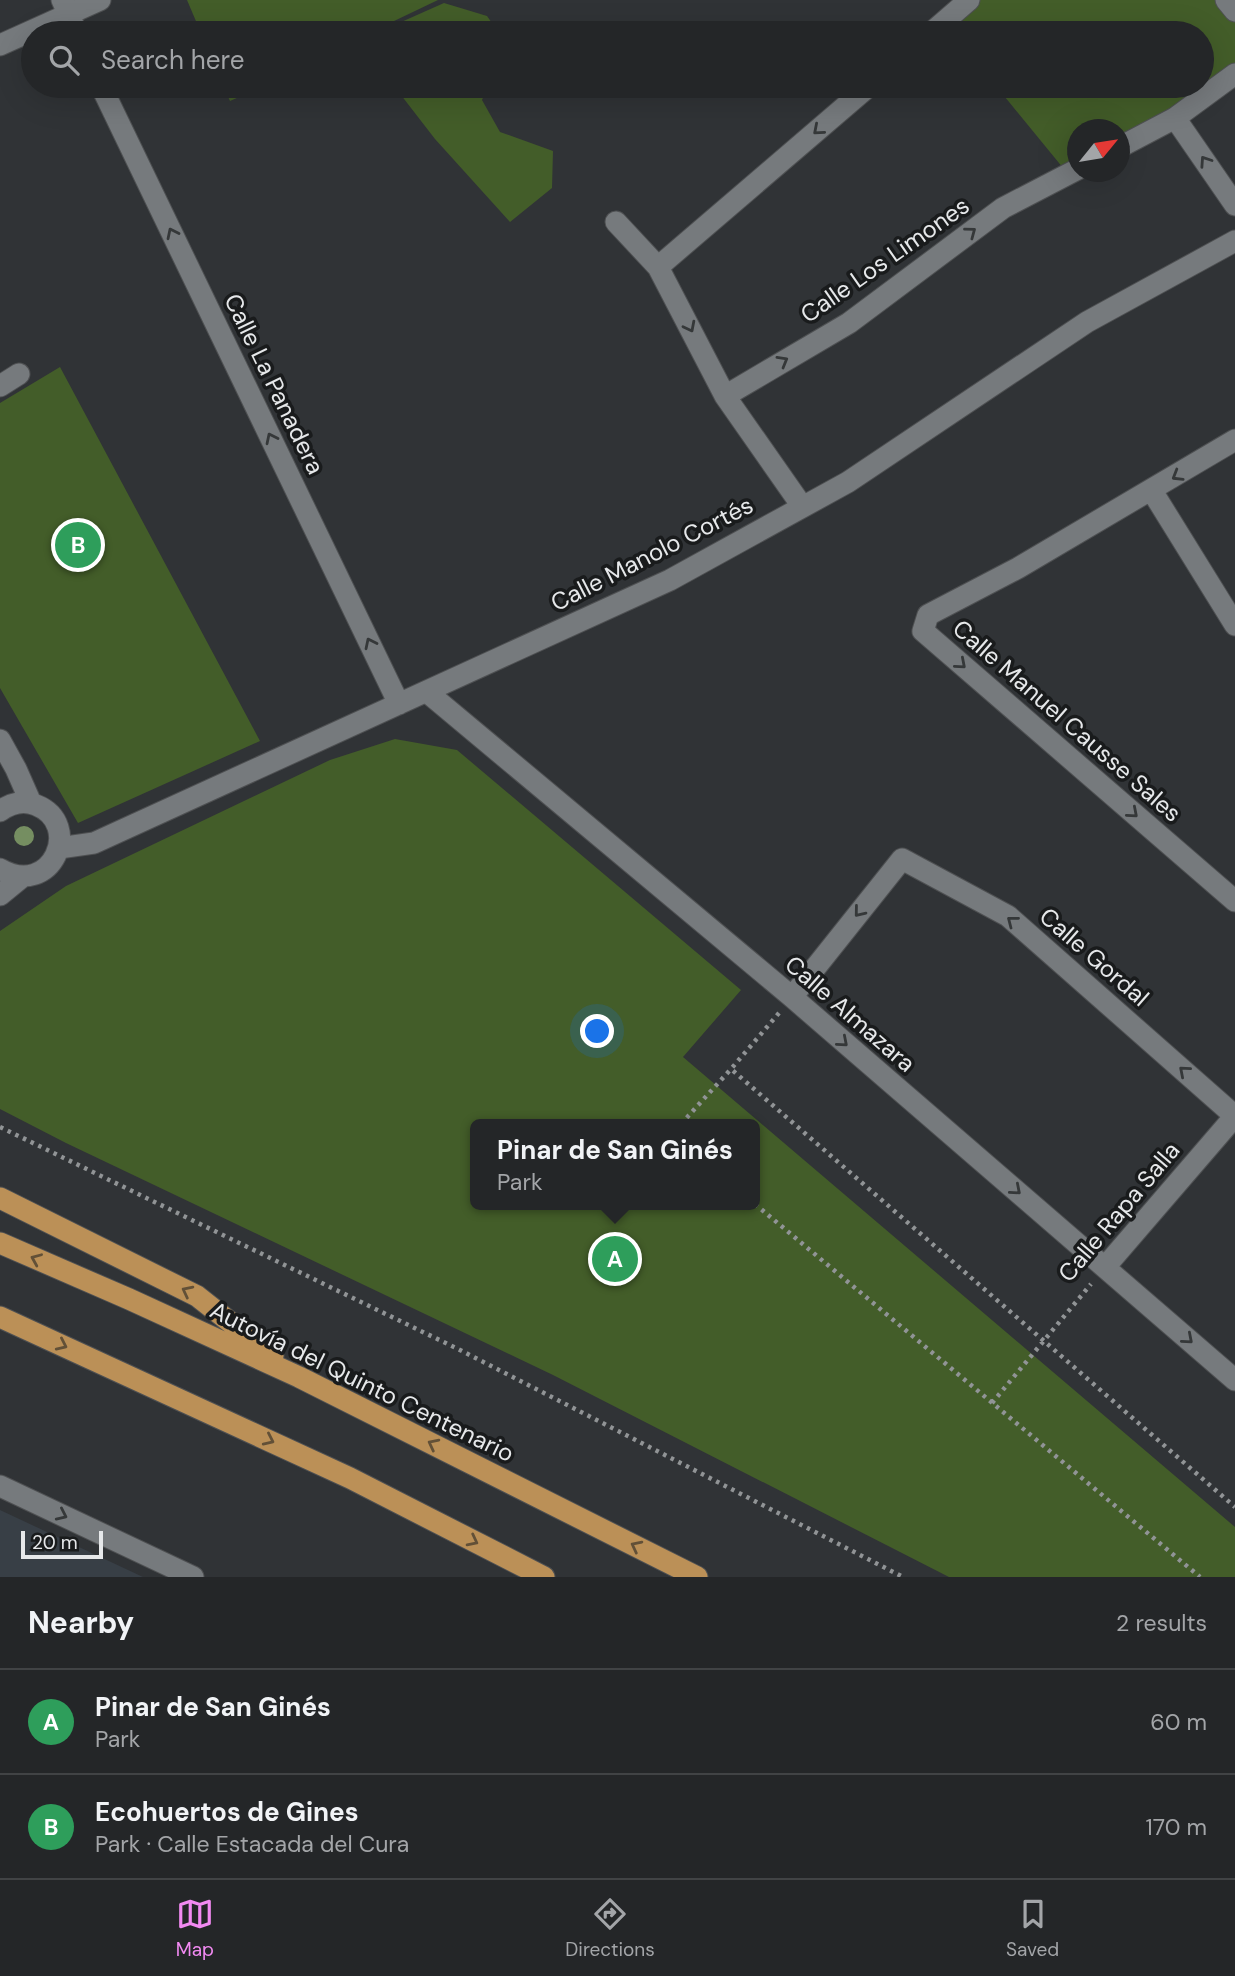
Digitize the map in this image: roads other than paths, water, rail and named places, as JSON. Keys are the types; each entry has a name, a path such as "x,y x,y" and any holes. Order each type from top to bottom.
{"highway":[{"path":"0,1198 197,1296 299,1377"},
{"name":"Autovía del Quinto Centenario","path":"0,1243 299,1377 697,1577"},
{"path":"0,1317 350,1478 544,1577"}],"street":[{"path":"69,16 100,0"},
{"path":"944,21 969,0"},
{"path":"1226,0 1235,11"},
{"path":"0,45 21,36"},
{"path":"1214,89 1235,74"},
{"name":"Calle La Panadera","path":"107,98 399,704"},
{"path":"658,267 855,98"},
{"path":"1130,141 1175,118 1202,98"},
{"path":"1175,118 1235,205"},
{"name":"Calle Los Limones","path":"724,396 849,323 1003,208 1067,174"},
{"path":"616,222 658,267 724,396 802,506"},
{"name":"Calle Manolo Cortés","path":"59,848 94,843 670,580 848,482 1087,322 1235,241"},
{"path":"0,386 19,374"},
{"name":"Calle Manuel Causse Sales","path":"1235,440 1018,568 928,615 923,631 1235,901"},
{"path":"1152,491 1235,625"},
{"name":"Calle Almazara","path":"427,692 792,997 1235,1380"},
{"path":"0,740 31,803"},
{"path":"0,811 18,803 31,803 42,807 57,825 60,836 56,857 42,871 22,877 0,895"},
{"name":"Calle Gordal","path":"792,997 902,859 1008,916 1235,1116"},
{"path":"0,869 22,877"},
{"name":"Calle Rapa Salla","path":"1105,1267 1235,1116"},
{"path":"0,1486 193,1577"}],"place":[{"name":"Ecohuertos de Gines","path":"78,545"},
{"name":"Pinar de San Ginés","path":"615,1259"}]}
